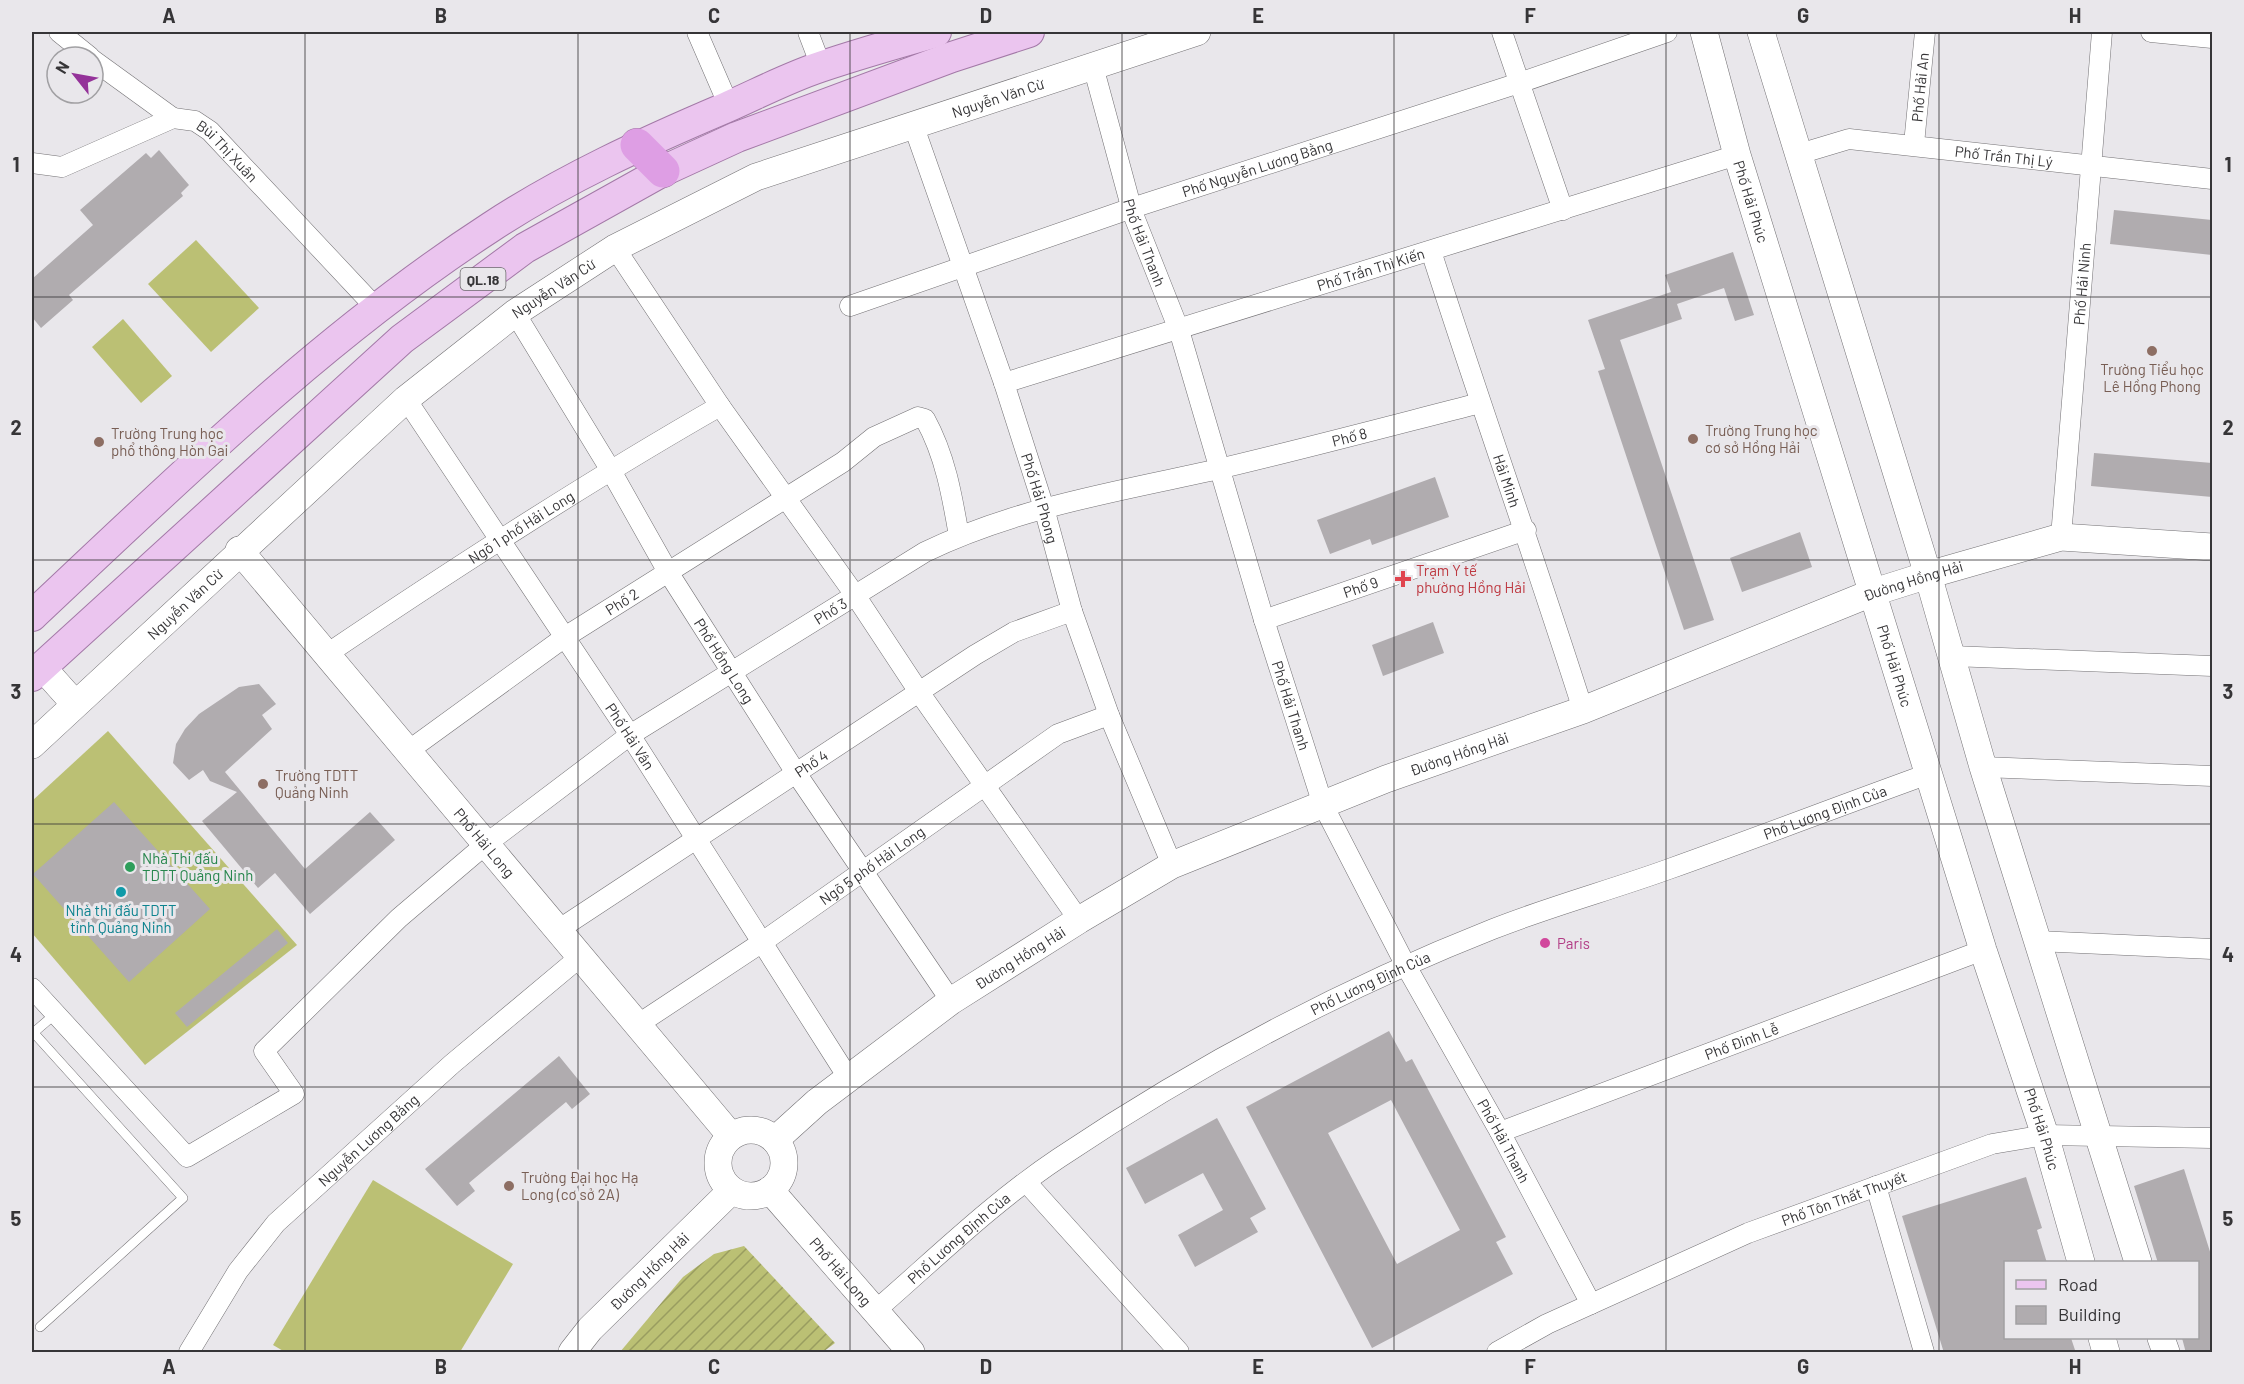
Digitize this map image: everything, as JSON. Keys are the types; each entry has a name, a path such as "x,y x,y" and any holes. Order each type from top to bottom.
{"highway":[{"path":"637,145 663,171"}],"main road":[{"name":"QL.18","path":"32,616 162,494 312,362 377,309 492,226 637,145 763,89 821,66 936,32"},
{"name":"QL.18","path":"37,671 402,339 525,248 663,171 737,137 952,57 1029,32"}],"street":[{"path":"59,32 75,45"},
{"path":"697,32 729,106"},
{"path":"808,32 821,66"},
{"name":"Nguyễn Văn Cừ","path":"32,745 239,550 406,399 515,313 615,248 756,177 914,127 1197,32"},
{"path":"1502,32 1563,210"},
{"name":"Phố Nguyễn Lương Bằng","path":"850,306 1132,208 1519,83 1666,32"},
{"name":"Phố Hải Phúc","path":"1704,32 1737,155 1983,950 2045,1135 2080,1261"},
{"path":"1761,32 1928,575 1983,767 2137,1261"},
{"name":"Phố Hải An","path":"1914,144 1925,32"},
{"name":"Phố Hải Ninh","path":"2061,537 2102,32"},
{"path":"2151,32 2212,38"},
{"name":"Phố Hải Thanh","path":"1093,66 1132,208 1179,330 1264,620 1323,805 1406,966 1500,1132 1591,1304"},
{"path":"105,68 173,118"},
{"name":"Bùi Thị Xuân","path":"32,163 62,167 173,118 195,121 210,131 377,309"},
{"name":"Phố Hải Phong","path":"914,127 1004,383 1044,508 1072,611 1109,715 1172,865"},
{"name":"Phố Trần Thị Lý","path":"1799,154 1849,139 1914,144 2212,179"},
{"name":"Phố Trần Thì Kiến","path":"1004,383 1737,155"},
{"path":"615,248 720,406 855,595 983,785 1079,920"},
{"name":"Hải Minh","path":"1431,251 1480,403 1526,530 1583,710"},
{"name":"Phố Hồng Long","path":"515,313 610,469 668,572 796,773 951,1001"},
{"name":"Phố Hải Vân","path":"406,399 630,735 849,1079"},
{"name":"Phố 8","path":"1219,468 1480,403"},
{"name":"Ngõ 1 phố Hải Long","path":"327,654 500,538 610,469 720,406"},
{"name":"Phố 2","path":"408,751 565,637 843,462 874,437 918,417 925,419 932,432 951,484 959,536"},
{"name":"Phố 3","path":"54,1015 187,1157 294,1094 264,1052 399,918 486,844 630,735 925,552 959,536 1044,508 1219,468"},
{"name":"Phố 9","path":"1264,620 1526,530"},
{"name":"Đường Hồng Hải","path":"775,1140 817,1102 951,1001 1079,920 1172,865 1386,779 1583,710 1874,592 1928,575 2061,537 2212,547"},
{"name":"Phố Hải Long","path":"239,550 730,1136"},
{"name":"Phố 4","path":"558,930 1014,632 1072,611"},
{"path":"1952,656 2212,666"},
{"path":"37,671 75,704"},
{"name":"Ngõ 5 phố Hải Long","path":"637,1025 761,944 983,785 1059,734 1109,715"},
{"path":"1983,767 2212,776"},
{"name":"Phố Lương Định Của","path":"875,1311 1056,1160 1128,1113 1251,1041 1406,966 1495,928 1670,869 1928,774"},
{"path":"2037,941 2212,949"},
{"name":"Phố Đinh Lễ","path":"1500,1132 1983,950"},
{"name":"Nguyễn Lương Bằng","path":"189,1353 238,1271 276,1223 452,1064 580,957"},
{"path":"32,988 54,1015"},
{"path":"745,1130 761,1131 775,1140 783,1156 782,1175 770,1190 758,1196 744,1196 731,1191 719,1174 718,1153 730,1136 745,1130"},
{"name":"Phố Tôn Thất Thuyết","path":"1497,1353 1547,1324 1748,1233 1992,1144 2045,1135 2212,1138"},
{"path":"1027,1183 1179,1353"},
{"path":"1876,1186 1924,1353"},
{"name":"Phố Hải Long","path":"770,1190 911,1353"},
{"name":"Đường Hồng Hải","path":"572,1353 590,1329 731,1191"}],"lane":[{"path":"40,1327 183,1198 32,1033 54,1015"}],"green space":[{"path":"196,240 259,308 211,352 148,284"},
{"path":"123,319 172,376 141,403 92,347"},
{"name":"Nhà Thi đấu TDTT Quảng Ninh","path":"108,731 297,945 145,1065 32,933 32,801"},
{"path":"373,1180 513,1264 460,1352 285,1352 273,1345"},
{"path":"744,1246 835,1343 823,1352 620,1352 683,1277 714,1254"}],"building":[{"path":"159,150 189,185 181,193 183,196 69,295 73,300 41,328 32,317 32,279 93,225 80,210 146,153 151,158"},
{"path":"2114,210 2212,220 2212,255 2110,244"},
{"path":"1733,252 1754,315 1735,321 1724,288 1677,304 1682,319 1620,340 1714,620 1684,630 1598,371 1605,369 1588,320 1671,292 1665,275"},
{"path":"2094,453 2212,463 2212,497 2091,486"},
{"path":"1435,477 1449,517 1372,545 1370,539 1330,554 1317,520"},
{"path":"1800,532 1812,567 1742,592 1730,558"},
{"path":"1433,622 1444,653 1383,676 1372,645"},
{"path":"259,684 276,704 262,715 272,729 225,772 305,869 370,812 395,840 310,914 275,873 258,888 202,821 237,792 210,781 203,770 189,780 173,763 176,744 185,729 199,714 239,687"},
{"name":"Nhà thi đấu TDTT tỉnh Quảng Ninh","path":"114,802 210,909 129,982 33,874"},
{"path":"277,929 288,943 187,1027 175,1013"},
{"path":"1389,1031 1406,1062 1412,1059 1506,1237 1496,1242 1513,1274 1372,1348 1246,1107","holes":["1391,1100 1460,1230 1397,1264 1328,1133"]},
{"path":"559,1056 590,1094 572,1109 566,1102 469,1183 475,1191 457,1206 425,1169"},
{"path":"1217,1118 1266,1209 1250,1218 1258,1232 1195,1267 1178,1235 1223,1210 1203,1173 1145,1204 1126,1168"},
{"path":"2184,1169 2212,1258 2212,1353 2186,1353 2182,1339 2199,1339 2199,1261 2157,1261 2134,1186"},
{"path":"2026,1177 2042,1228 2037,1230 2046,1261 2004,1261 2004,1339 2071,1339 2076,1353 1944,1353 1902,1216"}],"place":[{"name":"Trường Tiểu học Lê Hồng Phong","path":"2152,351"},
{"name":"Trường Trung học cơ sở Hồng Hải","path":"1693,439"},
{"name":"Trường Trung học phổ thông Hòn Gai","path":"99,442"},
{"name":"Trạm Y tế phường Hồng Hải","path":"1403,579"},
{"name":"Trường TDTT Quảng Ninh","path":"263,784"},
{"name":"Nhà Thi đấu TDTT Quảng Ninh","path":"130,867"},
{"name":"Nhà thi đấu TDTT tỉnh Quảng Ninh","path":"121,892"},
{"name":"Paris","path":"1545,943"},
{"name":"Trường Đại học Hạ Long (cơ sở 2A)","path":"509,1186"}]}
